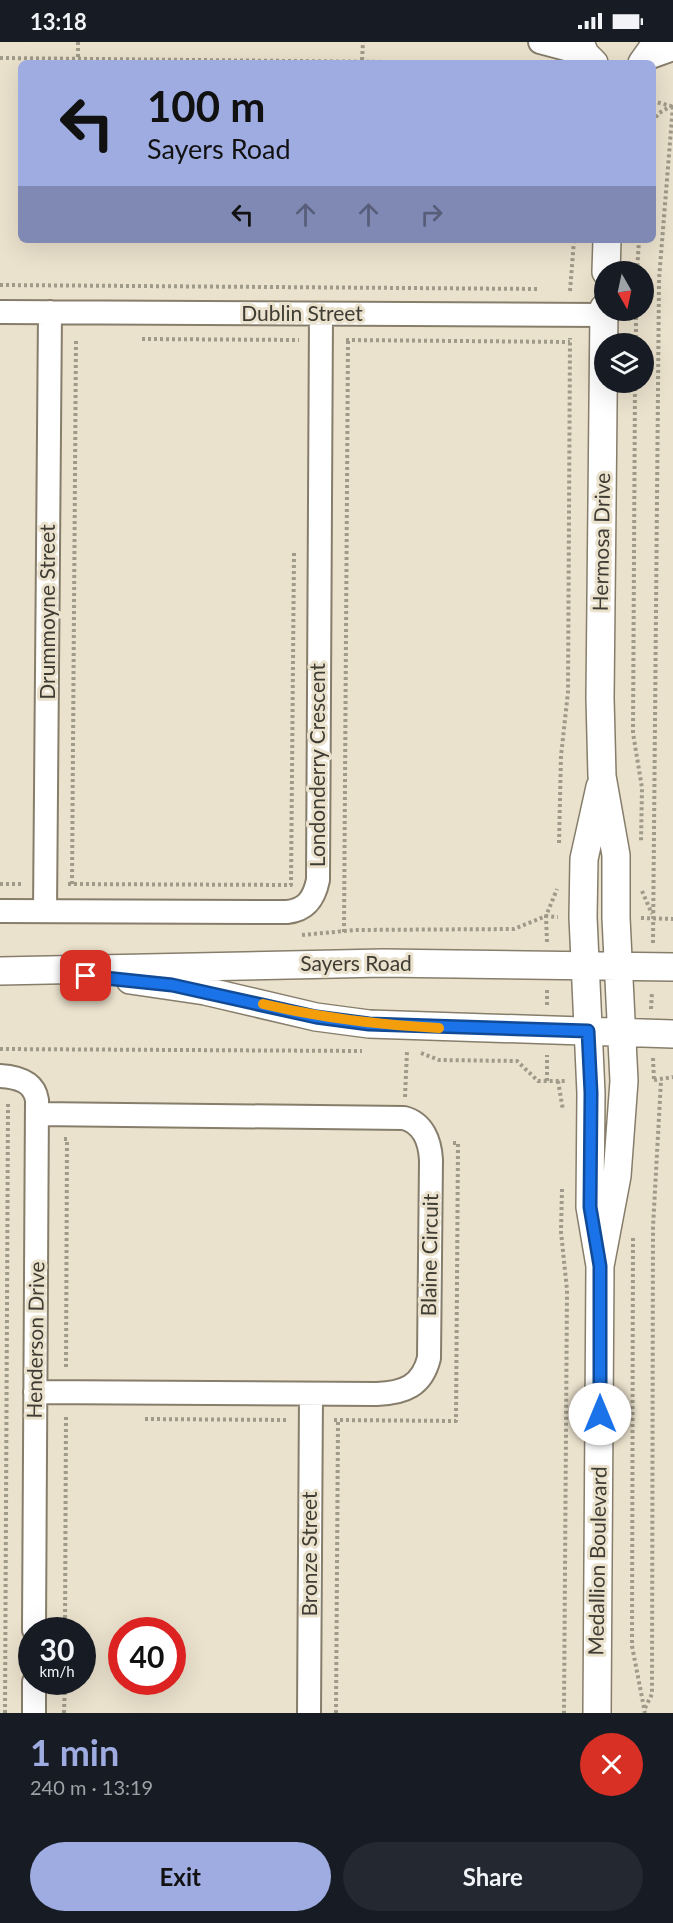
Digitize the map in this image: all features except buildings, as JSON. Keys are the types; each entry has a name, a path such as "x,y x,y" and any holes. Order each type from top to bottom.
{"street":[{"path":"540,42 586,53"},
{"path":"649,54 673,49"},
{"path":"606,261 607,243"},
{"name":"Dublin Street","path":"0,312 570,315 594,313"},
{"name":"Drummoyne Street","path":"45,911 50,312"},
{"name":"Londonderry Crescent","path":"0,910 287,912 302,908 315,893 318,880 321,314"},
{"name":"Hermosa Drive","path":"604,321 600,698 602,776 616,855 616,918 623,1033"},
{"name":"Hermosa Drive","path":"588,1031 584,964 584,859 602,776"},
{"name":"Sayers Road","path":"0,971 166,966 584,964 663,967"},
{"name":"Sayers Road","path":"39,971 156,983 205,991 316,1017 369,1024 662,1034"},
{"name":"Medallion Boulevard","path":"588,1031 591,1082 590,1207 600,1266 597,1713"},
{"name":"Medallion Boulevard","path":"600,1266 617,1176 624,1082 623,1033"},
{"name":"Henderson Drive","path":"0,1076 19,1079 33,1087 38,1114 34,1617"},
{"path":"38,1114 393,1116 416,1123 429,1142"},
{"name":"Blaine Circuit","path":"35,1392 394,1394 412,1387 426,1369 429,1358 431,1183 429,1142"},
{"name":"Bronze Street","path":"309,1713 311,1394"},
{"path":"34,1695 34,1713"}],"path":[{"path":"78,42 78,59"},
{"path":"0,58 362,60 363,42"},
{"path":"656,102 672,104"},
{"path":"656,117 672,104"},
{"path":"654,1080 662,1034 663,967 654,918 659,279 672,104"},
{"path":"559,847 561,756 568,692 570,289 574,243"},
{"path":"638,261 639,243"},
{"path":"0,285 546,289"},
{"path":"295,287 296,352"},
{"path":"558,289 570,289"},
{"path":"50,338 87,338"},
{"path":"72,884 76,338"},
{"path":"134,339 570,342"},
{"path":"344,932 348,340"},
{"path":"635,393 633,733 642,788 641,853"},
{"path":"0,884 291,885 294,542"},
{"path":"547,1081 546,916 559,882"},
{"path":"641,889 654,918"},
{"path":"298,935 344,932 514,930 546,916 583,917"},
{"path":"616,918 673,919"},
{"path":"0,1049 372,1051"},
{"path":"395,1051 417,1052 439,1060 517,1060 538,1081 591,1082"},
{"path":"624,1082 662,1080 673,1077"},
{"path":"645,1711 652,1694 653,1227 662,1080"},
{"path":"558,1081 564,1114"},
{"path":"5,1713 8,1102"},
{"path":"8,1139 67,1139 65,1617"},
{"path":"136,1419 456,1421 458,1143 429,1142"},
{"path":"562,1185 561,1232 567,1290 564,1713"},
{"path":"633,1230 632,1646 645,1711"},
{"path":"66,1367 77,1367"},
{"path":"66,1418 78,1418"},
{"path":"336,1713 338,1420"},
{"path":"64,1695 64,1713"}],"slow traffic":[{"path":"263,1004 316,1017 369,1024 439,1028"}],"route":[{"path":"86,976 172,985 316,1017 369,1024 588,1031 591,1093 590,1207 600,1266 600,1414"}]}
